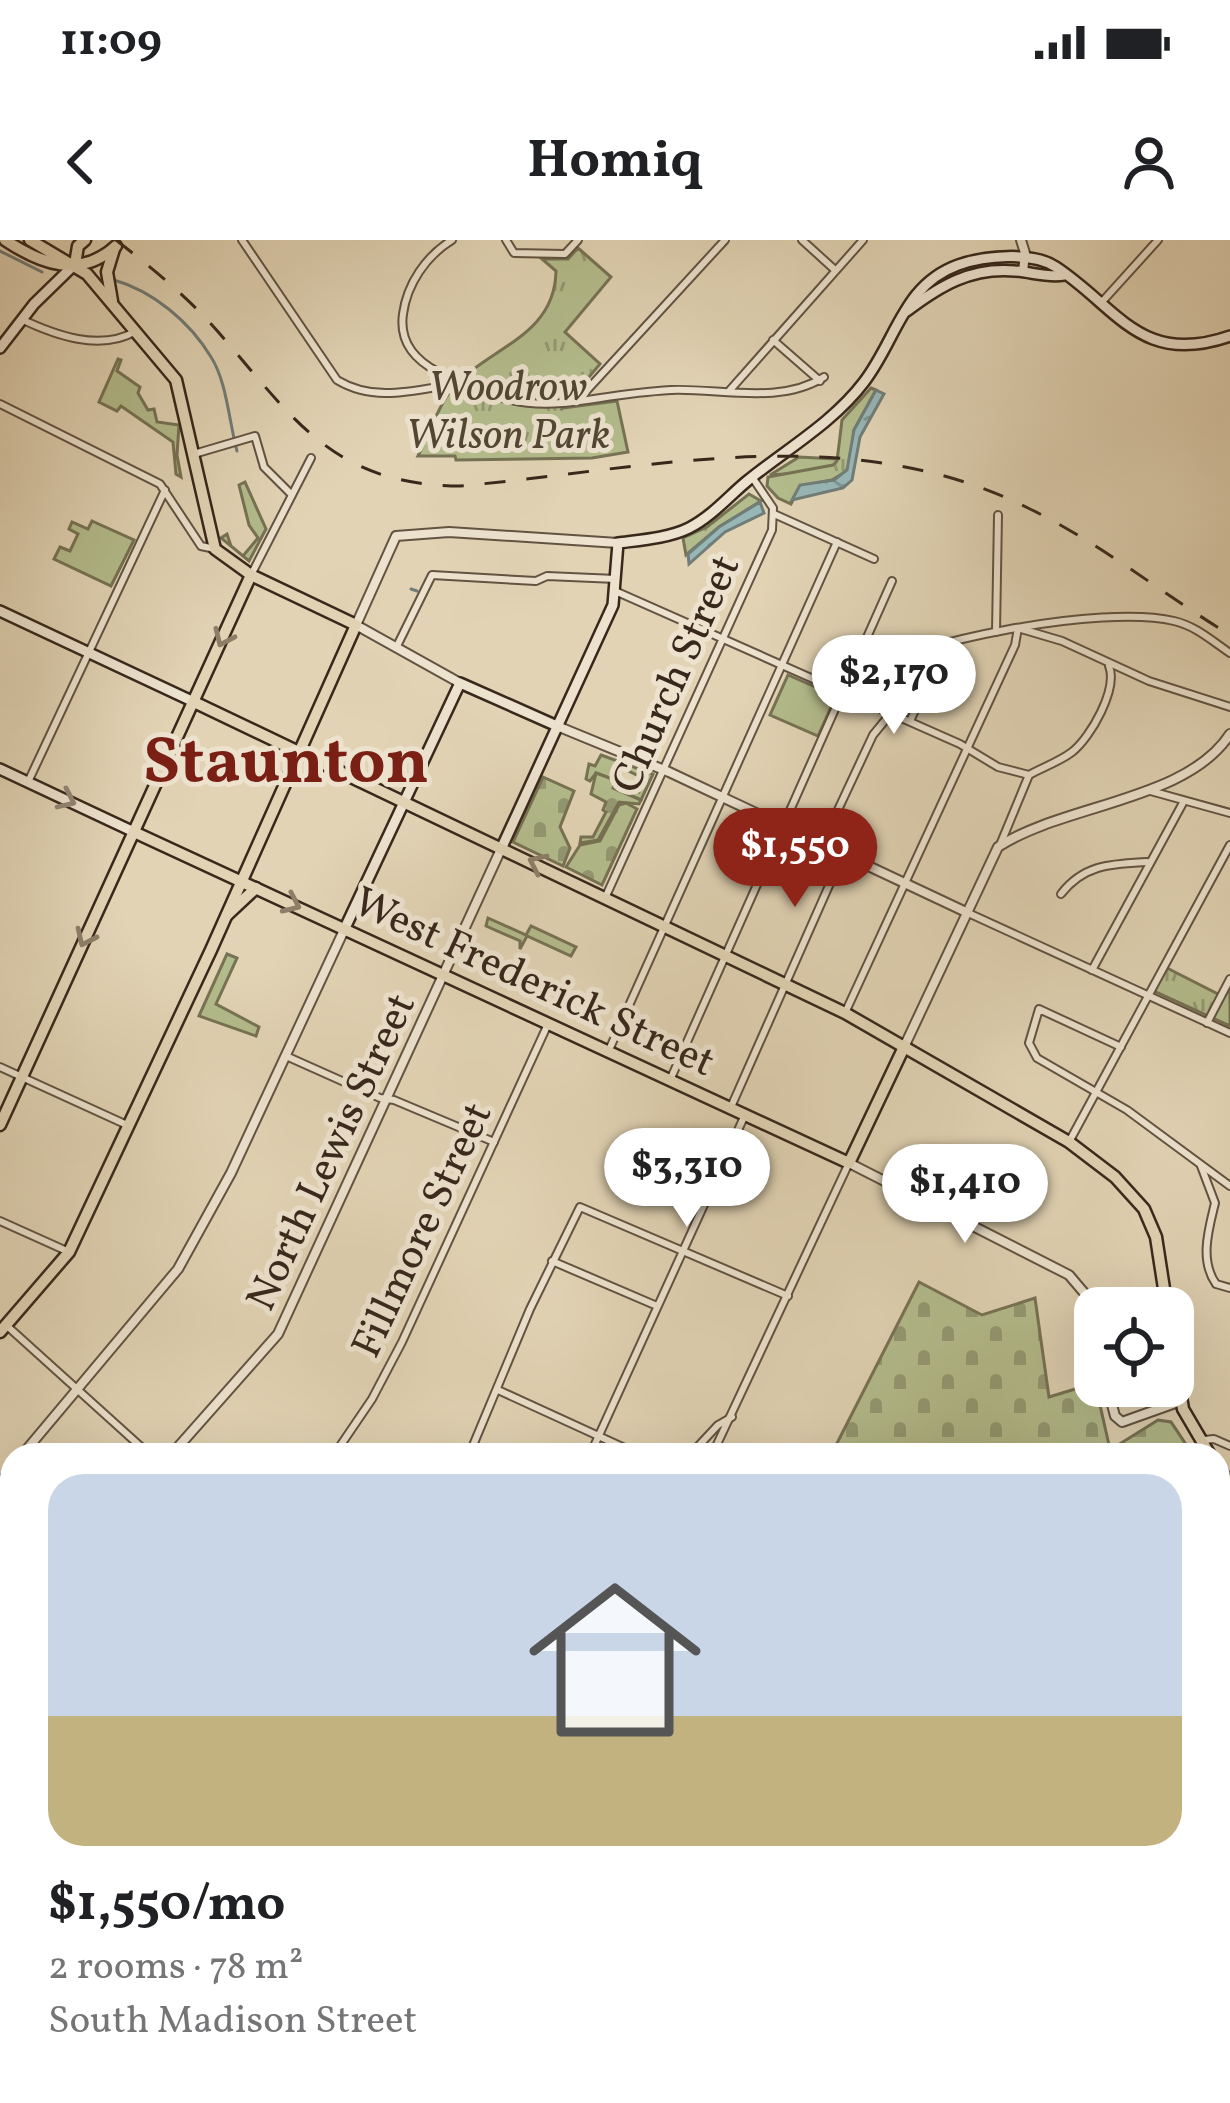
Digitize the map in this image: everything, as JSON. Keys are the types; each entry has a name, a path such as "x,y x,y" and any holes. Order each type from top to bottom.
{"main road":[{"path":"5,240 46,263 89,265 116,246 108,277 112,303"},
{"path":"3,1329 69,1252 356,625 251,575 215,549 178,384 75,263 30,240"},
{"path":"0,348 75,263 78,246 86,240"},
{"path":"502,847 613,605 618,543 689,528 851,397 917,289 945,270 977,260 1045,262 1127,327 1159,340 1190,344 1230,336"},
{"path":"907,311 932,291 960,278 992,271 1064,275"},
{"path":"0,1124 251,575"},
{"path":"0,611 606,896 905,1045 1069,1142 1115,1177 1144,1208 1156,1237 1164,1287"},
{"path":"345,928 460,683 556,726"},
{"path":"0,769 134,832"},
{"name":"West Frederick Street","path":"134,832 849,1163"},
{"path":"225,918 256,888"},
{"path":"849,1163 905,1045"},
{"path":"1184,1407 1202,1443"}],"street":[{"path":"242,240 338,380 377,395 460,384"},
{"path":"452,240 423,266 404,308 402,329 417,359 460,384 520,404 574,404 657,391 779,392 822,379 773,340"},
{"path":"506,240 514,253 565,254 578,240"},
{"path":"574,404 725,240"},
{"path":"802,240 836,270"},
{"path":"729,391 863,240"},
{"path":"1021,240 1023,272"},
{"path":"1101,304 1158,240"},
{"path":"22,319 77,340 115,339 136,331"},
{"path":"0,404 165,490 202,548 215,549"},
{"path":"194,454 255,436 264,467 291,494"},
{"path":"251,575 311,458"},
{"name":"Church Street","path":"606,896 772,530 769,498 752,477"},
{"path":"28,782 165,490"},
{"path":"774,514 874,559"},
{"path":"996,632 998,515"},
{"path":"460,683 356,625 396,536 449,532 618,543"},
{"path":"609,1050 837,542"},
{"path":"397,646 432,575 536,580 547,576 616,585 1001,768 1029,775 1062,760 1082,743 1112,684 1107,663"},
{"path":"671,1078 892,581"},
{"path":"850,678 996,632 1108,617 1160,618 1189,626 1230,653"},
{"path":"1018,628 1054,638 1149,681 1230,707"},
{"path":"845,1013 1016,643 1018,628"},
{"path":"910,721 940,658 941,646"},
{"path":"822,844 873,735 891,713"},
{"path":"556,726 724,797 1230,1033"},
{"path":"1000,845 1200,764 1230,734"},
{"path":"905,1045 1029,775"},
{"path":"1144,789 1230,813"},
{"path":"1092,970 1184,801"},
{"path":"1069,1142 1230,845"},
{"name":"North Lewis Street","path":"182,1443 278,1334 502,847"},
{"path":"731,1107 843,854"},
{"path":"1061,894 1096,867 1147,862"},
{"path":"32,1443 174,1275 231,1173 345,928"},
{"path":"1207,1023 1230,979"},
{"path":"1121,1047 1039,1009 1030,1038 1032,1054 1230,1186"},
{"name":"Fillmore Street","path":"342,1443 372,1400 402,1342 549,1023"},
{"path":"286,1056 494,1142"},
{"path":"0,1066 128,1125"},
{"path":"596,1443 746,1114"},
{"path":"1199,1162 1215,1203 1206,1228 1210,1274 1216,1283 1230,1288"},
{"path":"718,1443 849,1163"},
{"name":"West Frederick Street","path":"849,1163 1070,1275 1079,1287"},
{"path":"474,1443 580,1207 788,1296"},
{"path":"0,1221 69,1252"},
{"path":"552,1261 657,1306"},
{"path":"3,1329 137,1443"},
{"path":"498,1390 614,1443"},
{"path":"1113,1407 1122,1422 1162,1407"},
{"path":"701,1443 732,1417"},
{"path":"1200,1440 1223,1443"}],"green space":[{"name":"Woodrow Wilson Park","path":"578,248 611,277 565,332 600,364 563,408 617,401 628,452 592,458 418,456 452,388 521,336 546,309 556,271 542,259 568,259"},
{"path":"118,359 117,371 140,387 138,393 148,410 154,409 157,422 179,425 181,477 176,474 173,442 121,406 117,411 99,402"},
{"path":"871,388 876,390 854,430 845,472 832,480 800,486 791,504 778,498 767,486 768,477 833,465 842,420"},
{"path":"799,457 836,459 847,470 770,475"},
{"path":"245,482 266,529 249,561 221,538 227,534 231,546 243,556 258,538 249,525 239,485"},
{"path":"749,494 761,501 686,555 683,538 707,527"},
{"path":"92,521 134,540 111,586 54,559 60,547 70,551 78,534 69,529 72,522 88,529"},
{"path":"788,675 836,696 818,736 770,715"},
{"path":"601,755 653,774 641,800 613,788 620,781 639,792 645,779 624,769 615,780 596,773 590,781 586,779 589,764 595,766"},
{"path":"596,773 615,780 613,788 641,800 639,804 619,802 598,840 580,843 581,837 593,837 606,812 606,802 591,794"},
{"path":"543,777 574,791 560,827 570,848 563,866 513,842"},
{"path":"619,805 637,809 602,885 566,867 580,845 600,841"},
{"path":"488,918 526,935 531,926 576,947 571,956 527,936 520,949 520,941 486,926"},
{"path":"227,954 237,958 216,1004 259,1027 256,1036 199,1016"},
{"path":"1167,968 1224,997 1230,988 1230,1026 1154,991"},
{"path":"919,1282 982,1315 1035,1298 1049,1397 1074,1389 1074,1407 1100,1407 1109,1443 837,1443"},
{"path":"1158,1420 1171,1422 1185,1443 1121,1443"}],"water":[{"path":"876,390 884,394 860,437 852,480 843,488 792,500 800,485 834,480 847,470 854,430"},
{"path":"760,502 764,513 725,532 689,564 688,554 719,527"}],"waterway":[{"path":"0,251 42,272"},
{"path":"114,280 156,300 202,344 221,378 237,451"},
{"path":"411,589 417,591"}],"railway":[{"path":"116,240 196,308 320,442 379,474 460,486 748,457 890,464 960,481 1028,508 1230,635"}],"district":[{"name":"Staunton","path":"286,759"}]}
